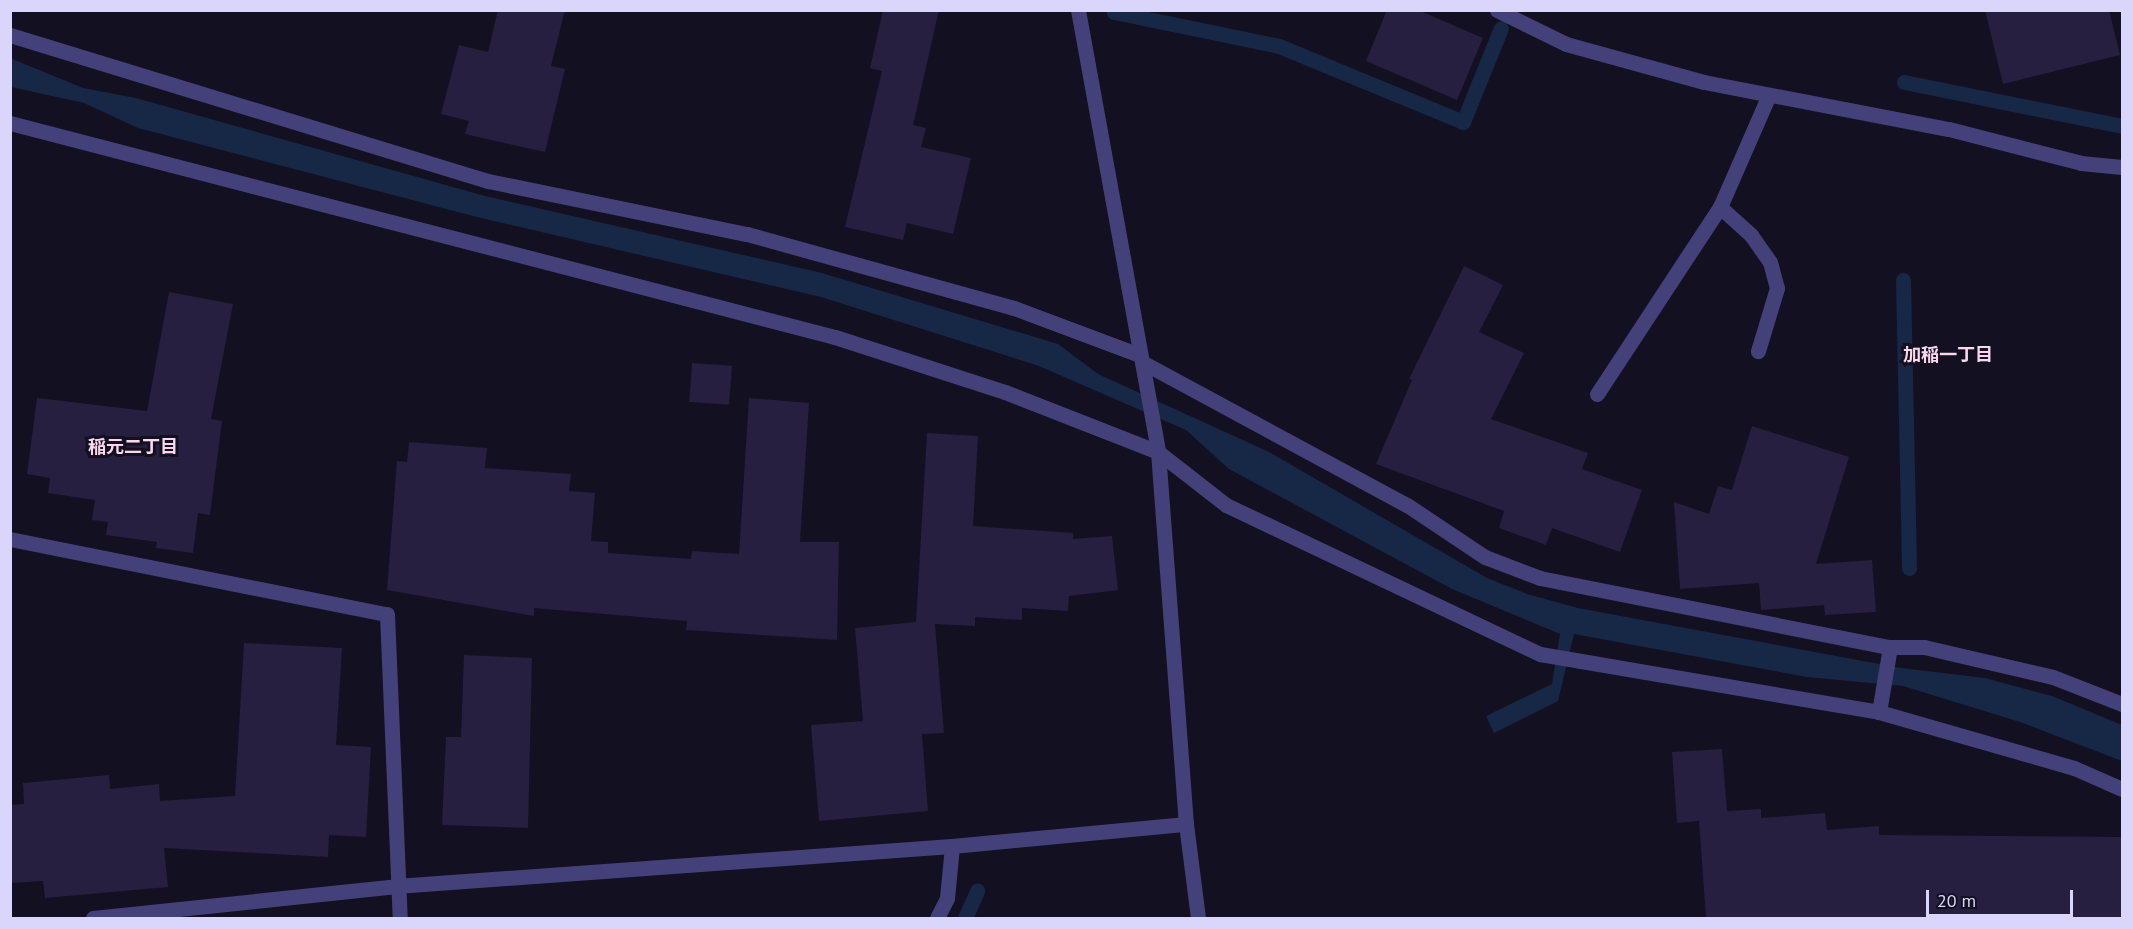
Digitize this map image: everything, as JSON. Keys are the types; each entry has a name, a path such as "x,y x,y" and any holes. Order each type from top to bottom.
{"street":[{"path":"1078,10 1157,447 1186,824 1198,918"},
{"path":"1497,10 1566,44 1704,82 1949,129 2081,163 2122,167"},
{"path":"10,35 488,181 747,234 1003,305 1142,362 1407,505 1485,556 1540,578 1889,653 1924,647 2053,676 2122,704"},
{"path":"1597,394 1720,207 1769,95"},
{"path":"10,123 835,337 1005,392 1157,447 1226,505 1540,654 1879,711 2074,768 2122,789"},
{"path":"1720,207 1751,235 1770,262 1777,288 1758,351"},
{"path":"10,539 387,614 396,886 400,918"},
{"path":"1879,711 1889,653"},
{"path":"93,918 396,886 952,846 1186,824"},
{"path":"938,918 947,898 952,846"}],"water":[{"path":"10,58 83,88 136,98 485,196 822,273 1058,344 1098,374 1269,452 1487,578 1527,594 1578,608 1901,668 1985,678 2052,696 2122,725 2122,761 2020,722 1903,686 1807,677 1574,634 1558,701 1494,733 1486,716 1552,684 1560,634 1452,589 1229,469 1186,430 1039,366 821,297 477,217 138,128 84,103 11,87"}],"building":[{"path":"498,10 565,10 551,66 565,69 545,152 465,134 469,121 441,114 459,45 488,52"},
{"path":"883,10 939,10 913,125 926,128 921,147 971,158 953,234 907,223 903,240 845,227 882,71 870,68"},
{"path":"1387,10 1418,10 1483,38 1457,100 1366,61"},
{"path":"1985,10 2109,10 2120,55 2003,84"},
{"path":"1464,266 1503,285 1479,332 1524,353 1491,419 1588,453 1582,469 1642,490 1620,552 1552,528 1546,545 1499,528 1504,511 1376,464 1412,380 1409,379"},
{"path":"169,292 233,304 211,419 222,421 210,515 198,513 193,553 156,548 157,542 106,535 108,522 92,520 95,500 48,493 50,478 27,474 37,398 147,411"},
{"path":"692,363 732,366 729,405 689,402"},
{"path":"749,398 809,403 800,542 839,542 837,640 686,630 687,621 534,608 534,616 387,590 397,461 407,462 409,442 487,448 485,468 571,474 569,491 595,493 591,541 608,542 608,553 691,559 692,551 739,554"},
{"path":"1752,426 1849,457 1816,564 1872,560 1876,612 1825,615 1824,605 1761,610 1759,583 1680,589 1674,502 1709,514 1718,486 1732,490"},
{"path":"927,433 978,436 973,526 1073,533 1073,539 1112,536 1118,590 1069,596 1068,611 1022,608 1022,620 975,617 975,626 935,624 944,733 922,734 928,811 819,821 811,725 863,721 855,628 916,622"},
{"path":"244,643 342,648 336,745 371,747 366,837 329,835 328,857 164,848 168,887 45,898 43,881 10,883 10,805 24,804 23,783 109,775 110,789 159,784 160,801 235,796"},
{"path":"464,655 532,658 528,828 442,825 446,737 461,737"},
{"path":"1722,749 1727,811 1761,809 1761,818 1825,813 1827,830 1879,826 1879,835 2122,837 2122,918 1706,918 1699,821 1677,823 1672,752"}],"waterway":[{"path":"1114,12 1279,46 1463,122 1501,28"},
{"path":"1904,82 2122,126"},
{"path":"1903,280 1909,568"},
{"path":"965,918 977,891"}],"district":[{"name":"加稲一丁目","path":"1948,355"},
{"name":"稲元二丁目","path":"133,447"}]}
